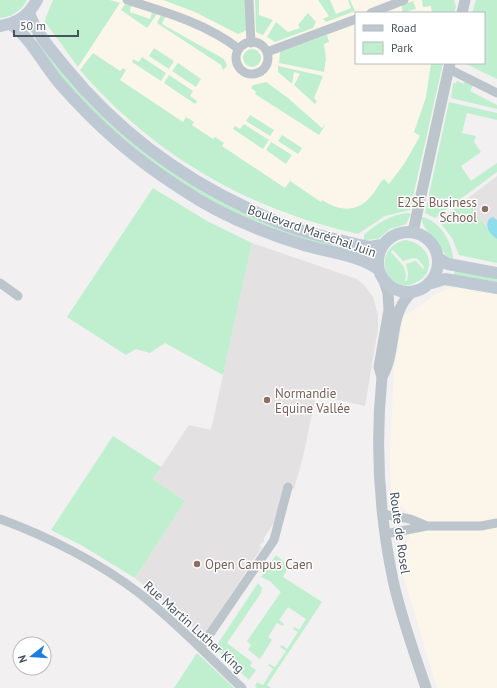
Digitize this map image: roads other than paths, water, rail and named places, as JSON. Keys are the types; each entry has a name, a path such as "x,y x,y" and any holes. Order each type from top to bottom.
{"main road":[{"path":"6,25 21,20 29,12 37,0"},
{"name":"Boulevard Maréchal Juin","path":"29,12 33,22 48,45 97,103 140,142 182,172 227,198 300,230 370,247 382,246"},
{"name":"Boulevard Maréchal Juin","path":"6,25 24,35 35,52 59,82 101,127 127,149 180,188 217,210 256,228 303,245 365,261 378,269"},
{"path":"428,284 437,269 438,258 432,244 427,238 413,232 395,234 382,246 378,257 378,269 384,281 397,290 412,292 428,284 445,279 497,288"},
{"path":"438,258 448,264 497,273"}],"street":[{"path":"127,0 190,22 220,36 239,49"},
{"path":"249,0 251,43"},
{"path":"374,12 404,0"},
{"path":"462,12 465,0"},
{"path":"267,52 355,19"},
{"path":"251,43 260,45 267,52 268,60 265,68 257,74 247,74 239,68 236,58 239,49 251,43"},
{"path":"413,232 450,66 497,93"},
{"name":"Route de Rosel","path":"384,281 389,310 379,367 382,377 378,442 382,514 399,606 426,688"},
{"path":"0,283 18,296"},
{"name":"Route de Rosel","path":"382,377 388,367 398,312 404,299 412,292"},
{"path":"201,648 274,540 288,487"},
{"path":"382,514 410,519 426,526"},
{"name":"Rue Martin Luther King","path":"0,519 27,529 108,572 139,593 201,648 242,688"},
{"path":"385,534 426,526 481,526 497,523"}],"water":[{"path":"493,217 497,220 497,239 487,228 489,219"}],"place":[{"name":"E2SE Business School","path":"485,209"},
{"name":"Normandie Equine Vallée","path":"267,400"},
{"name":"Open Campus Caen","path":"197,564"}]}
